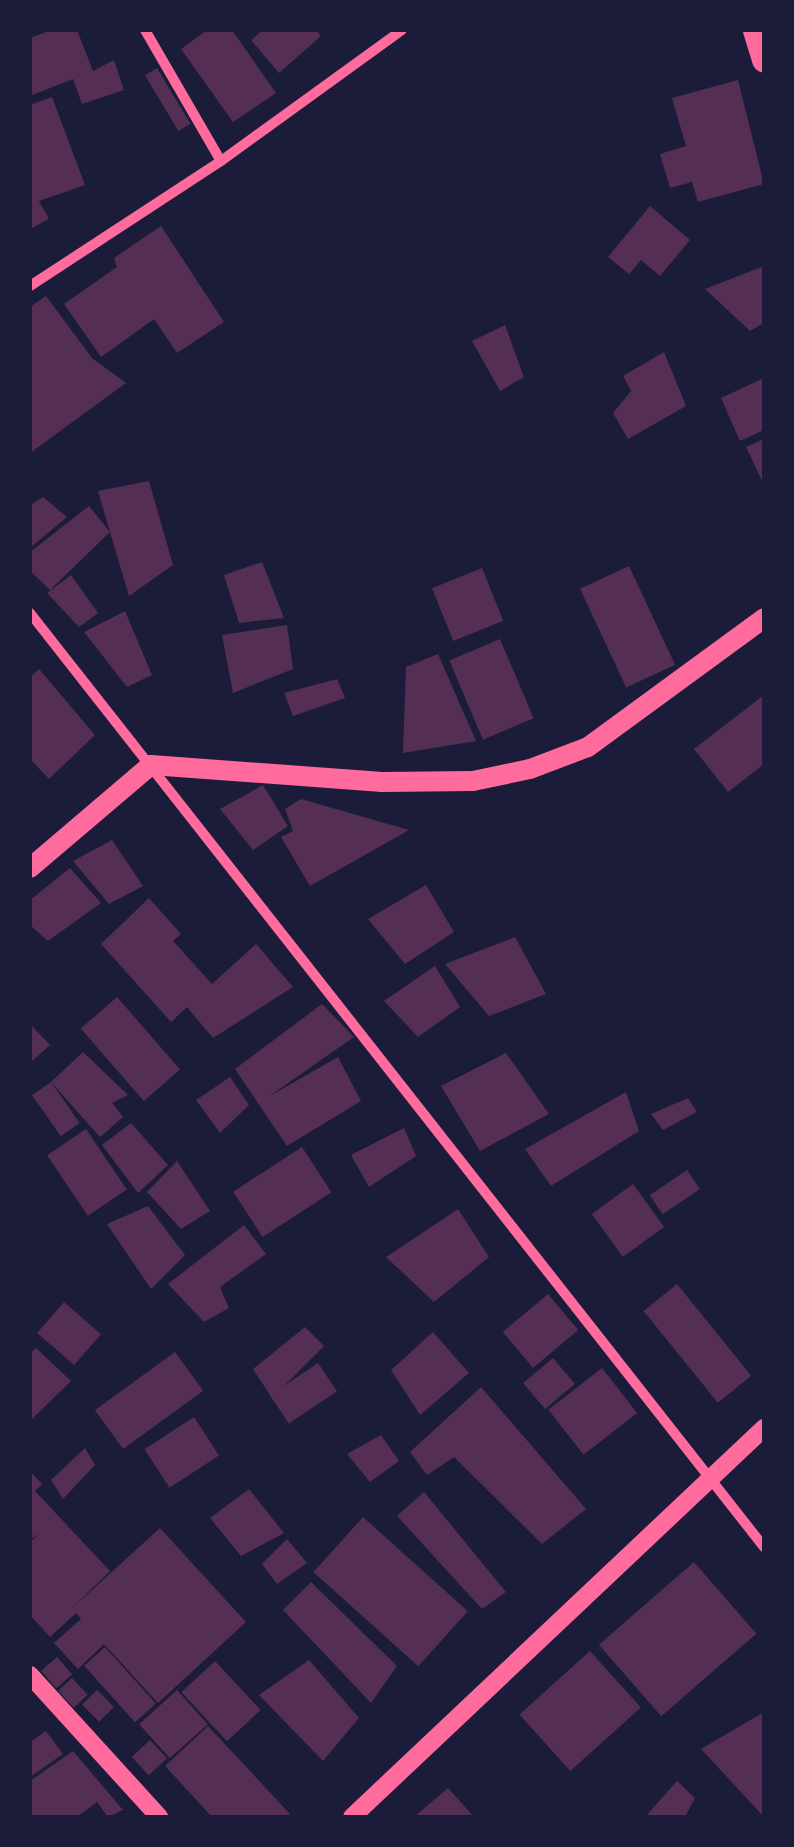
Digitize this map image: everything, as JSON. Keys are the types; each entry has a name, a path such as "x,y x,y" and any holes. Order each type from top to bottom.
{"main road":[{"path":"755,30 764,60"},
{"path":"30,868 152,765 382,782 473,781 530,769 588,747 764,618"}],"street":[{"path":"145,30 221,161"},
{"path":"30,286 221,161 402,30"},
{"path":"30,613 706,1480 764,1547"},
{"path":"352,1817 764,1428"},
{"path":"30,1674 159,1817"}],"building":[{"path":"51,30 77,30 93,71 114,60 124,90 82,104 73,79 30,96 30,38"},
{"path":"207,30 232,30 276,93 233,122 181,49"},
{"path":"263,30 316,30 321,36 279,73 251,40"},
{"path":"157,68 190,124 178,131 145,75"},
{"path":"738,80 764,184 698,202 692,182 670,188 660,154 686,146 672,98"},
{"path":"52,97 85,185 39,201 49,219 30,229 30,105"},
{"path":"650,206 690,240 660,276 641,260 629,274 608,257"},
{"path":"161,226 224,322 177,353 154,319 101,357 64,304 117,267 114,258"},
{"path":"764,266 764,323 750,331 705,289"},
{"path":"46,296 92,358 126,383 30,453 30,307"},
{"path":"505,325 524,377 500,391 472,341"},
{"path":"664,352 686,406 628,439 613,413 631,391 623,376"},
{"path":"764,378 764,430 740,441 721,398"},
{"path":"764,439 764,485 746,447"},
{"path":"149,481 173,565 129,596 98,491"},
{"path":"43,497 67,517 30,548 30,505"},
{"path":"89,506 110,532 50,590 30,571 30,552"},
{"path":"262,562 284,618 239,623 224,575"},
{"path":"629,566 675,665 626,688 580,589"},
{"path":"482,568 503,621 453,641 432,588"},
{"path":"71,575 98,613 79,627 47,593"},
{"path":"125,611 152,675 127,687 84,632"},
{"path":"287,625 293,669 233,693 222,635"},
{"path":"500,639 534,718 483,740 449,660"},
{"path":"438,654 476,741 403,753 406,667"},
{"path":"39,669 95,735 49,779 30,759 30,677"},
{"path":"337,679 345,698 293,716 284,693"},
{"path":"764,695 764,764 728,792 694,749"},
{"path":"263,785 288,826 253,850 220,809"},
{"path":"301,799 409,830 310,886 281,837 293,831 285,809"},
{"path":"112,840 143,886 109,904 73,861"},
{"path":"70,868 101,903 48,941 30,925 30,900"},
{"path":"426,885 454,932 405,964 368,919"},
{"path":"149,898 181,934 173,941 212,984 256,944 293,987 213,1038 187,1007 171,1022 101,944"},
{"path":"515,937 546,994 489,1016 445,964"},
{"path":"435,966 460,1007 418,1037 384,1001"},
{"path":"117,997 180,1069 144,1101 81,1028"},
{"path":"322,1004 354,1037 268,1097 338,1057 361,1101 287,1146 235,1069"},
{"path":"30,1028 50,1045 30,1063"},
{"path":"83,1052 128,1095 112,1103 123,1117 100,1137 51,1082"},
{"path":"506,1053 549,1114 480,1151 441,1086"},
{"path":"230,1077 249,1105 220,1133 196,1100"},
{"path":"51,1082 80,1123 61,1136 32,1095"},
{"path":"626,1092 639,1131 551,1186 525,1149"},
{"path":"688,1098 697,1112 663,1130 651,1114"},
{"path":"131,1123 168,1165 138,1193 102,1145"},
{"path":"404,1128 416,1156 369,1187 351,1155"},
{"path":"86,1129 127,1190 88,1216 47,1155"},
{"path":"302,1147 331,1192 263,1237 233,1192"},
{"path":"177,1161 210,1211 181,1229 147,1192"},
{"path":"687,1170 700,1189 663,1214 650,1195"},
{"path":"633,1184 664,1227 623,1257 592,1214"},
{"path":"148,1206 185,1255 151,1289 107,1224"},
{"path":"458,1209 489,1257 434,1302 386,1257"},
{"path":"244,1225 266,1254 220,1287 229,1308 204,1322 168,1284"},
{"path":"677,1284 751,1376 718,1403 644,1311"},
{"path":"548,1294 578,1330 533,1368 503,1332"},
{"path":"64,1302 101,1334 74,1365 37,1333"},
{"path":"305,1327 324,1346 272,1398 253,1369"},
{"path":"433,1332 469,1373 420,1415 391,1370"},
{"path":"36,1348 71,1381 30,1421 30,1353"},
{"path":"175,1352 203,1391 123,1449 95,1410"},
{"path":"553,1358 575,1384 545,1409 523,1383"},
{"path":"318,1363 337,1391 289,1424 270,1395"},
{"path":"602,1368 637,1413 584,1455 548,1410"},
{"path":"481,1387 586,1509 542,1544 454,1457 427,1475 410,1452"},
{"path":"194,1417 219,1456 170,1488 145,1449"},
{"path":"381,1435 399,1461 370,1482 347,1454"},
{"path":"85,1448 95,1465 63,1499 51,1480"},
{"path":"30,1471 42,1484 35,1491 110,1571 71,1609 160,1528 246,1622 158,1703 104,1644 78,1669 54,1643 81,1619 76,1613 50,1637 30,1615 30,1542 40,1533 30,1540"},
{"path":"249,1489 284,1533 241,1556 210,1518"},
{"path":"424,1492 506,1592 482,1609 397,1516"},
{"path":"363,1517 468,1611 418,1666 313,1572"},
{"path":"287,1539 307,1563 277,1584 262,1564"},
{"path":"694,1562 756,1634 661,1716 599,1645"},
{"path":"311,1582 397,1666 371,1703 283,1610"},
{"path":"105,1647 156,1703 135,1722 84,1666"},
{"path":"590,1651 641,1707 570,1771 519,1715"},
{"path":"57,1657 72,1674 56,1688 41,1671"},
{"path":"309,1660 359,1718 323,1761 259,1695"},
{"path":"215,1661 261,1710 227,1741 181,1692"},
{"path":"72,1678 88,1695 74,1708 58,1691"},
{"path":"97,1690 114,1707 99,1722 82,1705"},
{"path":"177,1690 208,1724 170,1758 139,1724"},
{"path":"764,1712 764,1817 701,1749"},
{"path":"208,1726 290,1814 212,1817 165,1766"},
{"path":"46,1731 63,1754 30,1777 30,1742"},
{"path":"150,1740 167,1758 149,1775 132,1757"},
{"path":"73,1751 123,1810 108,1817 97,1802 77,1817 30,1817 30,1781"},
{"path":"677,1781 695,1798 685,1817 645,1817"},
{"path":"448,1788 474,1817 414,1817"}]}
